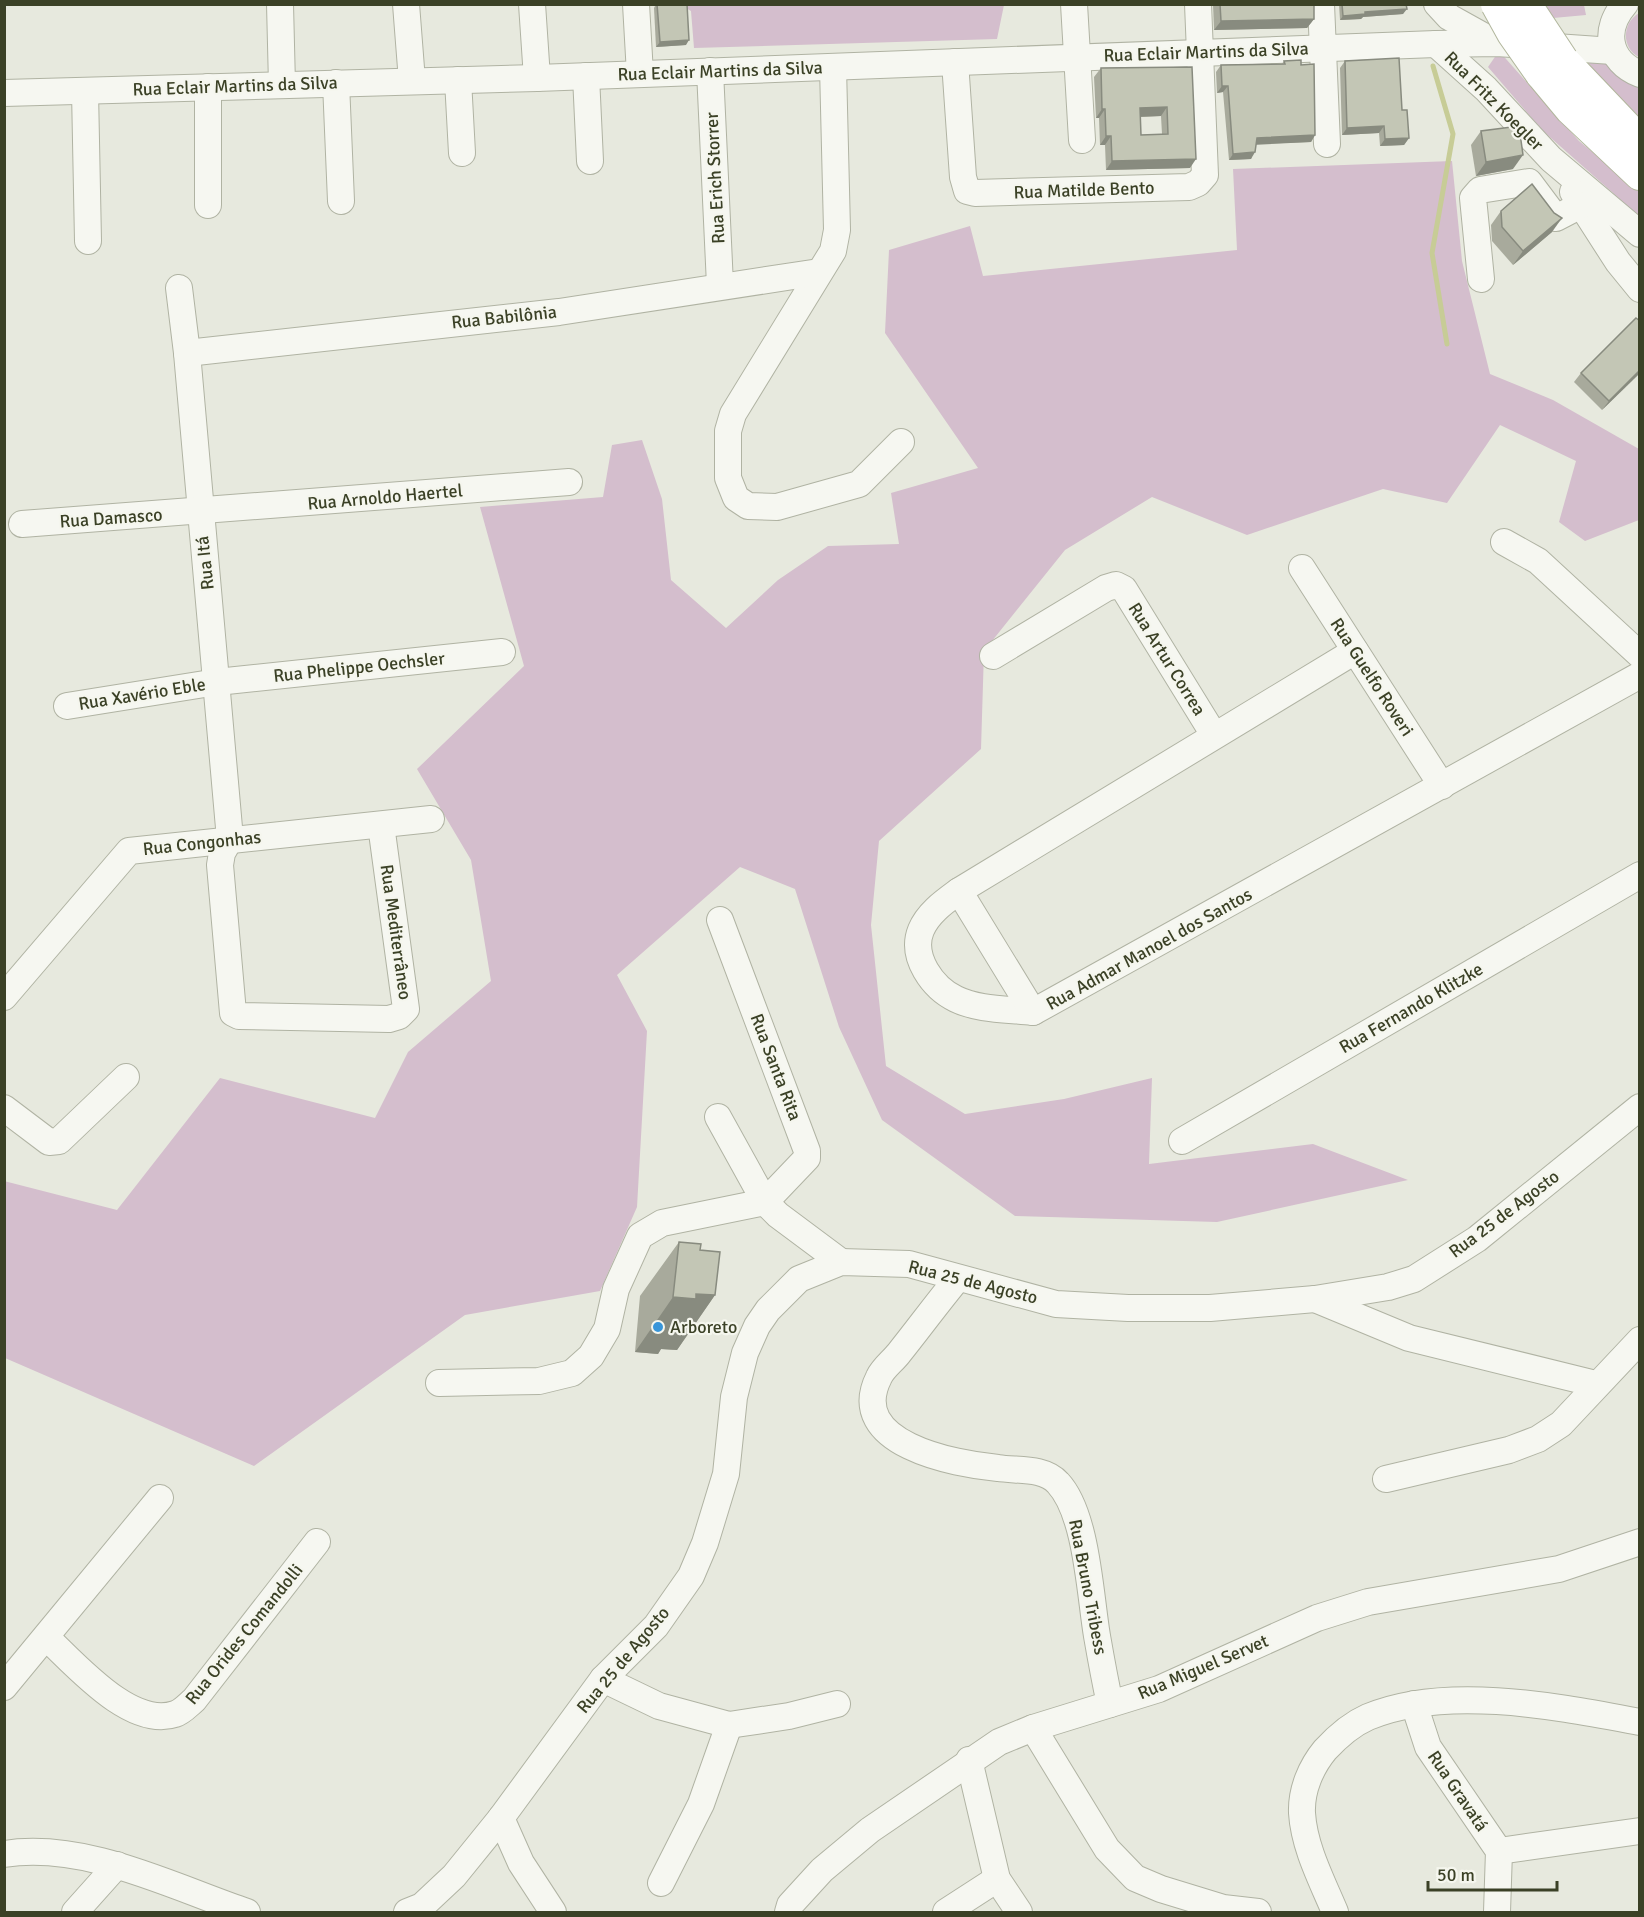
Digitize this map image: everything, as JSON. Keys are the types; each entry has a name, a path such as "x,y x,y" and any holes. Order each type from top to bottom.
{"main road":[{"path":"1497,4 1513,33 1640,142"},
{"path":"1526,4 1570,109 1640,174"}],"street":[{"path":"280,4 282,85"},
{"path":"406,4 412,81"},
{"path":"532,4 537,78"},
{"path":"636,4 640,74"},
{"path":"1074,4 1082,140"},
{"path":"1198,4 1200,52"},
{"path":"1321,4 1328,144"},
{"path":"1425,4 1436,44"},
{"path":"1437,4 1449,17 1491,43 1478,63 1486,89"},
{"path":"1598,4 1619,61 1640,74"},
{"path":"1612,39 1625,4"},
{"name":"Rua Eclair Martins da Silva","path":"4,93 537,78 1200,52 1612,39"},
{"name":"Rua Fritz Koegler","path":"1436,44 1486,89 1551,159 1640,234"},
{"name":"Rua Matilde Bento","path":"955,62 963,177 967,191 975,193 1189,187 1198,183 1205,175 1200,52"},
{"path":"833,67 837,230 833,251 733,414 728,432 728,478 736,498 748,506 777,507 859,484 901,442"},
{"name":"Rua Erich Storrer","path":"710,71 720,285"},
{"path":"586,76 590,161"},
{"path":"458,80 462,153"},
{"path":"336,84 341,201"},
{"path":"208,87 208,205"},
{"path":"85,91 88,241"},
{"name":"Rua Fritz Koegler","path":"1551,159 1637,285"},
{"path":"1481,279 1473,198 1480,190 1528,182 1556,218 1563,217 1581,205"},
{"name":"Rua Babilônia","path":"187,353 559,312 720,285 819,272"},
{"name":"Rua Itá","path":"179,288 187,353 230,839"},
{"name":"Rua Arnoldo Haertel","path":"200,511 569,482"},
{"name":"Rua Damasco","path":"22,524 200,511"},
{"path":"1504,542 1538,561 1640,655"},
{"name":"Rua Guelfo Roveri","path":"1302,568 1442,786"},
{"name":"Rua Artur Correa","path":"993,656 1106,588 1116,585 1124,589 1214,735"},
{"name":"Rua Admar Manoel dos Santos","path":"1355,651 959,891 935,908 920,932 920,954 927,975 956,999 977,1005 1033,1012 1640,675"},
{"name":"Rua Phelippe Oechsler","path":"217,682 502,652"},
{"name":"Rua Xavério Eble","path":"67,706 217,682"},
{"name":"Rua Congonhas","path":"4,997 129,851 431,819"},
{"name":"Rua Mediterrâneo","path":"230,839 222,854 220,865 233,1013 239,1016 389,1018 399,1016 406,1009 381,825"},
{"name":"Rua Fernando Klitzke","path":"1182,1141 1640,875"},
{"path":"959,891 1033,1012"},
{"name":"Rua Santa Rita","path":"720,920 807,1151 807,1158 765,1202"},
{"path":"4,1108 49,1142 59,1141 126,1077"},
{"name":"Rua 25 de Agosto","path":"407,1912 422,1906 454,1876 501,1818 603,1679 656,1626 691,1576 726,1474 734,1397 745,1353 757,1326 799,1279 841,1262 909,1264 1056,1304 1118,1308 1210,1308 1315,1299 1388,1287 1414,1279 1477,1239 1640,1107"},
{"path":"718,1117 765,1202 778,1215 841,1262"},
{"path":"439,1383 539,1381 572,1373 591,1356 607,1329 616,1289 640,1236 662,1223 765,1202"},
{"name":"Rua Bruno Tribess","path":"958,1278 879,1377 872,1401 877,1419 890,1435 911,1449 995,1468 1033,1472 1057,1481 1066,1492 1084,1551 1110,1704"},
{"path":"1315,1299 1409,1338 1596,1384"},
{"path":"1386,1479 1509,1450 1538,1439 1561,1424 1596,1384 1640,1340"},
{"path":"4,1688 160,1498"},
{"name":"Rua Orides Comandolli","path":"47,1638 102,1689 132,1710 154,1716 176,1714 194,1700 317,1542"},
{"name":"Rua Miguel Servet","path":"788,1912 790,1905 822,1870 870,1830 969,1760 999,1742 1033,1728 1159,1689 1317,1618 1368,1602 1559,1569 1640,1542"},
{"path":"603,1679 659,1706 729,1725 789,1716 837,1704"},
{"path":"1335,1912 1308,1846 1302,1813 1304,1787 1318,1759 1338,1736 1368,1717 1414,1704 1473,1701 1553,1707 1640,1722"},
{"name":"Rua Gravatá","path":"1414,1704 1428,1747 1499,1851 1497,1912"},
{"path":"661,1883 701,1804 729,1725"},
{"path":"1033,1728 1107,1849 1135,1878 1161,1889 1223,1908 1258,1912"},
{"path":"969,1760 998,1879 1019,1912"},
{"path":"501,1818 521,1863 553,1912"},
{"path":"1499,1851 1640,1831"},
{"path":"4,1854 38,1853 117,1865 247,1912"},
{"path":"75,1912 117,1865"},
{"path":"946,1912 998,1879"}],"shaded area":[{"path":"681,5 1004,5 997,39 694,48 691,11"},
{"path":"1546,5 1584,5 1586,15 1553,18"},
{"path":"1639,13 1639,57 1629,48 1626,35 1629,23"},
{"path":"1499,51 1579,141 1639,190 1639,216 1543,131 1488,67"},
{"path":"1586,60 1609,63 1639,89 1639,119 1616,99"},
{"path":"1452,161 1462,261 1490,374 1553,400 1639,449 1639,520 1585,541 1559,522 1576,461 1500,425 1447,503 1383,489 1247,535 1152,497 1065,550 984,651 981,749 879,841 871,925 886,1066 965,1114 1064,1099 1152,1078 1149,1164 1313,1144 1408,1180 1217,1222 1015,1216 882,1120 839,1027 795,889 740,867 617,975 647,1031 637,1207 600,1291 465,1315 254,1466 5,1358 4,1181 117,1210 220,1078 375,1118 408,1052 491,981 471,860 417,769 524,666 480,507 603,497 612,445 642,440 662,499 671,580 726,628 778,580 828,546 899,544 891,493 978,468 885,333 889,250 970,226 983,276 1237,250 1233,169"}],"building":[{"path":"657,4 687,4 689,40 660,42"},
{"path":"1220,4 1314,4 1314,19 1221,21"},
{"path":"1342,4 1406,4 1407,9 1343,16"},
{"path":"1399,58 1402,110 1407,110 1409,138 1385,139 1384,126 1347,128 1345,61"},
{"path":"1301,60 1301,65 1314,64 1315,135 1257,138 1255,152 1233,154 1228,86 1222,86 1221,65 1285,64 1284,61"},
{"path":"1192,67 1196,159 1112,161 1111,136 1106,136 1105,109 1102,109 1101,68","holes":["1167,107 1168,134 1141,135 1140,108"]},
{"path":"1519,126 1523,155 1486,162 1481,131"},
{"path":"1532,184 1554,213 1562,218 1523,251 1502,227 1501,211"},
{"path":"1636,318 1640,321 1640,370 1609,401 1581,373"},
{"path":"679,1242 701,1244 700,1250 720,1252 715,1295 696,1294 696,1299 673,1297"}],"waterway":[{"path":"1433,66 1453,134 1432,253 1447,344"}],"place":[{"name":"Arboreto","path":"658,1327"}]}
